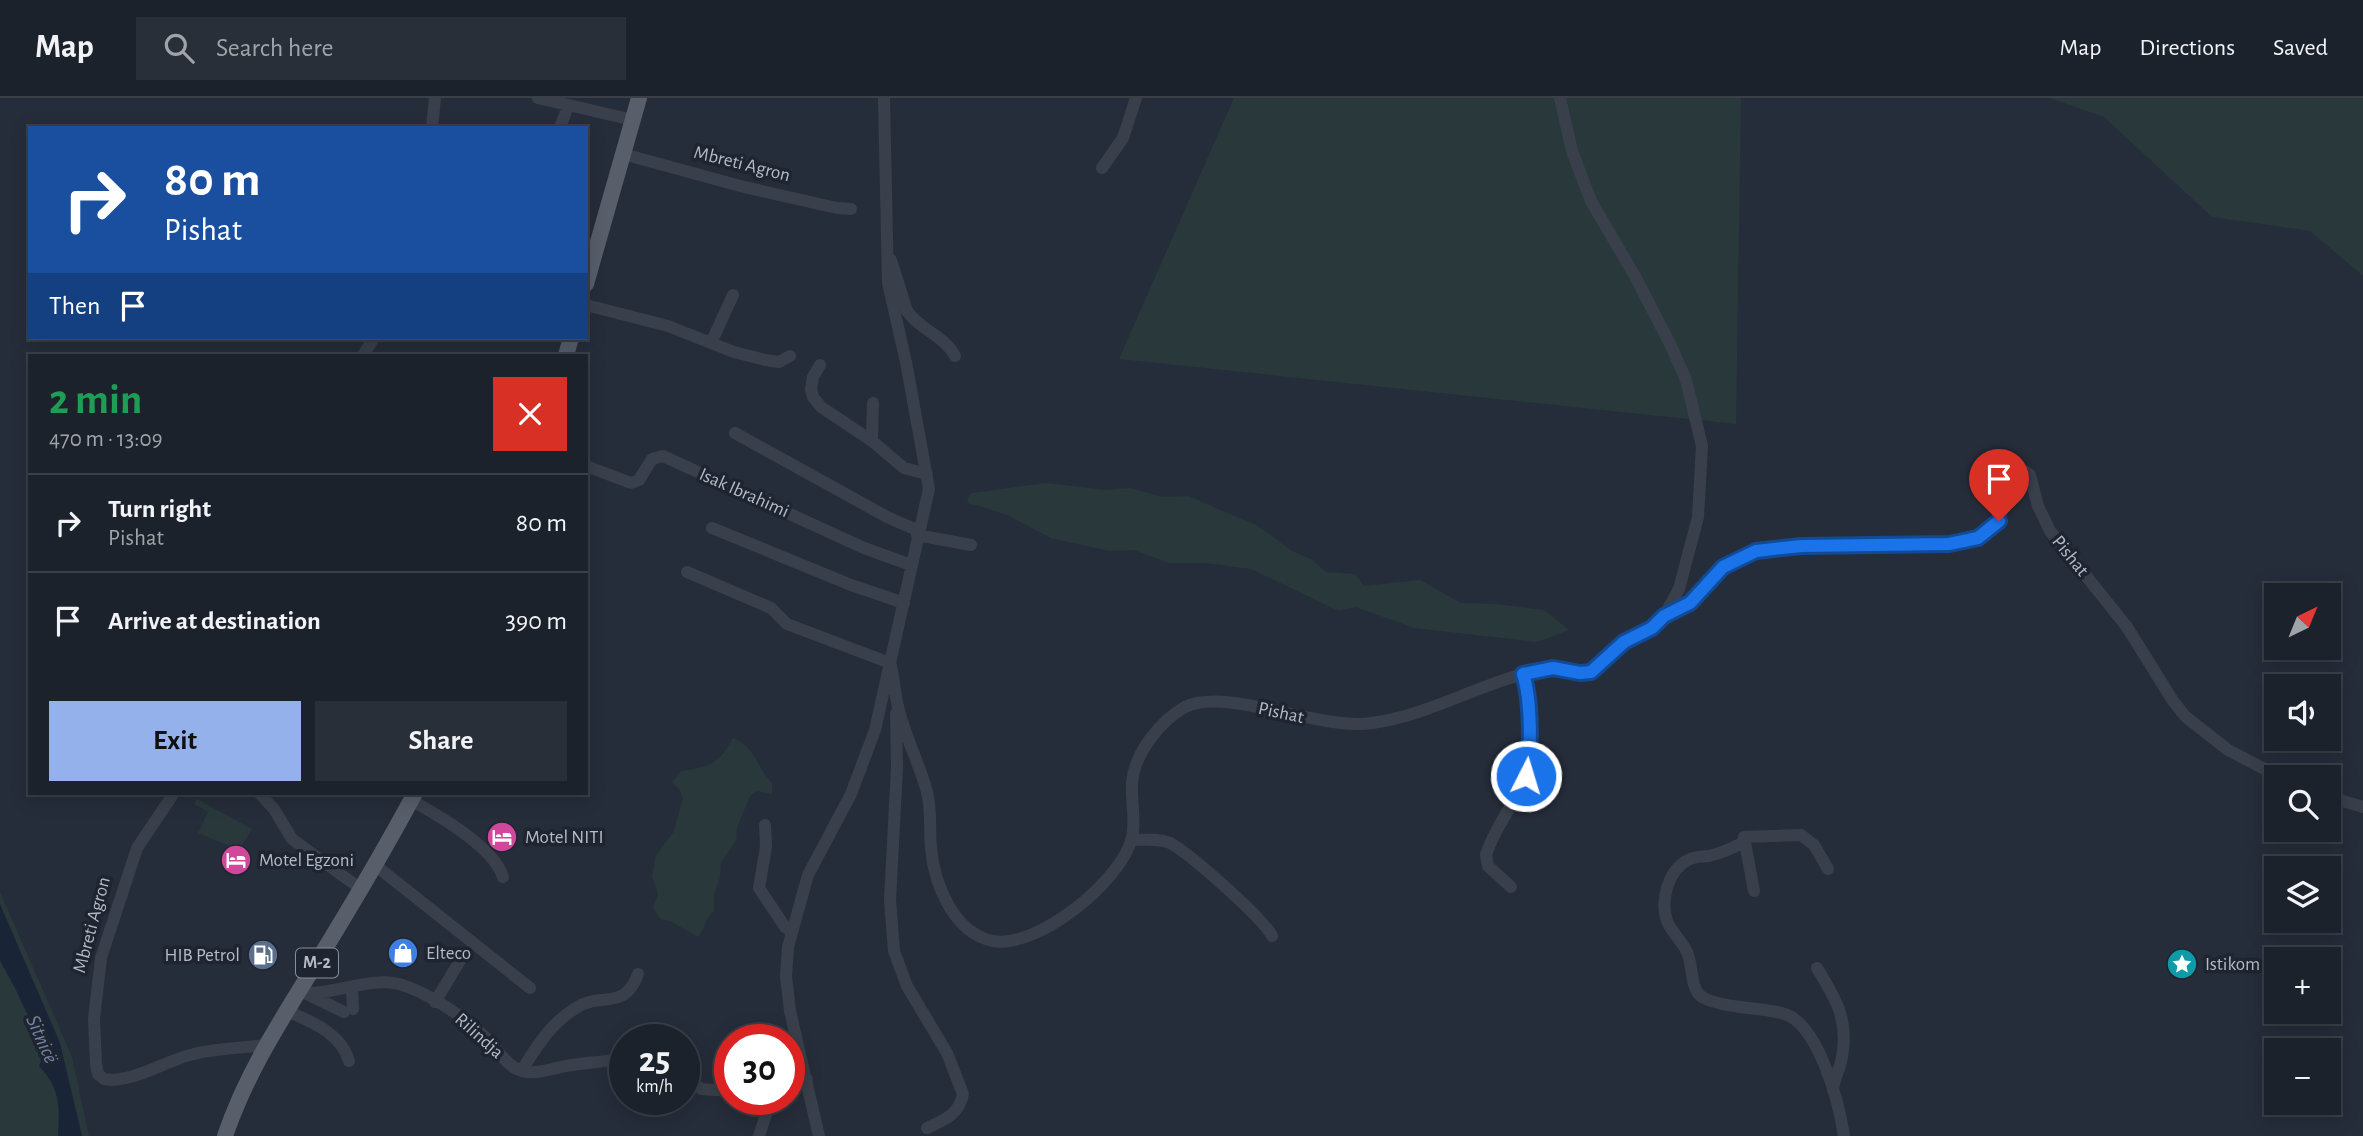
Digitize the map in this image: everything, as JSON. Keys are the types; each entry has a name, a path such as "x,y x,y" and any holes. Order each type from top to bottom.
{"main road":[{"path":"588,277 639,98"},
{"name":"M-2","path":"225,1136 243,1090 266,1045 301,992 413,797"}],"street":[{"path":"432,126 435,98"},
{"path":"538,98 633,120"},
{"path":"819,1136 795,1036 787,990 786,957 808,876 868,752 880,713 928,497 927,474 888,283 884,98"},
{"path":"1102,168 1123,138 1136,98"},
{"path":"1560,98 1572,150 1591,201 1636,278 1671,346 1686,380 1702,446 1698,517 1679,589 1664,616"},
{"path":"561,126 568,106"},
{"name":"Mbreti Agron","path":"623,154 768,192 851,209"},
{"path":"886,242 907,312 949,346 955,356"},
{"path":"711,343 733,295"},
{"path":"588,306 668,326 734,352 772,362 790,356"},
{"path":"820,365 811,384 813,397 825,411 872,441 904,468 927,474"},
{"path":"872,441 873,403"},
{"path":"735,433 918,533 971,545"},
{"name":"Isak Ibrahimi","path":"588,467 631,483 639,480 652,459 663,456 864,548 911,565"},
{"name":"Pishat","path":"890,663 897,703 928,796 930,845 938,882 955,915 981,937 1014,941 1037,933 1062,918 1108,877 1131,840 1132,782 1137,762 1164,725 1189,705 1219,701 1324,722 1345,725 1371,724 1424,710 1523,674 1553,668 1580,673 1591,672 1624,642 1652,628 1664,616 1690,603 1723,567 1756,551 1801,546 1949,544 1978,538 1992,529 2003,514 2013,475 2018,471 2025,471 2030,475 2038,506 2050,531 2127,627 2173,701 2186,717 2228,750 2264,769"},
{"path":"712,528 851,585 904,603"},
{"path":"687,572 771,608 787,624 890,663"},
{"path":"1511,887 1488,866 1486,855 1520,789 1528,766 1528,707 1523,674"},
{"name":"Pishat","path":"897,703 897,767 890,900 894,951 907,986 947,1053 963,1094 954,1114 927,1128"},
{"name":"Mbreti Agron","path":"173,795 137,848 101,958 94,1019 97,1070 104,1079 113,1080 147,1072 179,1057 266,1045"},
{"path":"261,795 274,809 292,839 363,886"},
{"path":"270,795 296,831 363,886"},
{"path":"413,797 490,855 503,877"},
{"path":"2341,801 2363,807"},
{"path":"765,825 767,835 759,888 785,927 791,931"},
{"path":"1754,891 1744,837 1801,835 1814,845 1828,869"},
{"path":"1131,840 1156,840 1176,847 1257,917 1272,936"},
{"path":"1744,842 1718,853 1689,859 1682,864 1665,895 1667,920 1687,952 1697,993 1712,1001 1783,1013 1795,1019 1807,1031 1833,1090 1844,1136"},
{"path":"375,864 530,988"},
{"name":"Rilindja","path":"435,1002 461,959"},
{"path":"1817,968 1838,1002 1844,1036 1840,1067 1833,1090"},
{"name":"Rilindja","path":"522,1070 541,1039 573,1010 591,1000 622,997 631,989 638,974"},
{"name":"Rilindja","path":"301,992 401,984 474,1026 509,1063 522,1070 540,1072 565,1066 609,1061"},
{"path":"301,992 349,1010 352,988"},
{"path":"287,1011 334,1037 342,1045 349,1062"},
{"path":"759,1136 766,1115"}],"shaded area":[{"path":"1234,98 1741,98 1736,424 1119,359"},
{"path":"2050,98 2363,98 2363,276 2310,231 2212,217 2104,117"},
{"path":"1046,483 1106,490 1130,488 1163,497 1188,496 1258,526 1292,551 1311,559 1326,572 1355,574 1364,586 1420,580 1461,603 1544,610 1569,630 1537,642 1414,628 1356,607 1339,611 1251,569 1205,563 1168,563 1134,550 1109,551 1051,538 1007,515 969,504 967,498 972,493"},
{"path":"733,738 751,752 772,783 772,794 757,791 750,796 737,828 736,841 721,862 720,877 714,895 714,911 698,937 670,921 660,919 653,908 658,894 652,876 656,855 673,833 683,799 680,790 672,782 681,771 713,763 723,754"},
{"path":"197,799 252,829 239,850 198,833 208,812 194,804"},
{"path":"0,892 72,1057 89,1136 0,1136"}],"water":[{"name":"Sitnicë","path":"0,904 60,1043 82,1136 58,1136 59,1115 55,1090 39,1066 45,1052 0,961"}],"place":[{"name":"Motel NITI","path":"502,837"},
{"name":"Motel Egzoni","path":"236,860"},
{"name":"Elteco","path":"403,953"},
{"name":"HIB Petrol","path":"263,955"},
{"name":"Istikom","path":"2182,964"}],"route":[{"path":"1526,776 1530,756 1528,707 1523,674 1553,668 1580,673 1591,672 1624,642 1652,628 1664,616 1690,603 1714,575 1732,561 1756,551 1773,548 1966,542 1985,535 1999,521"}]}
